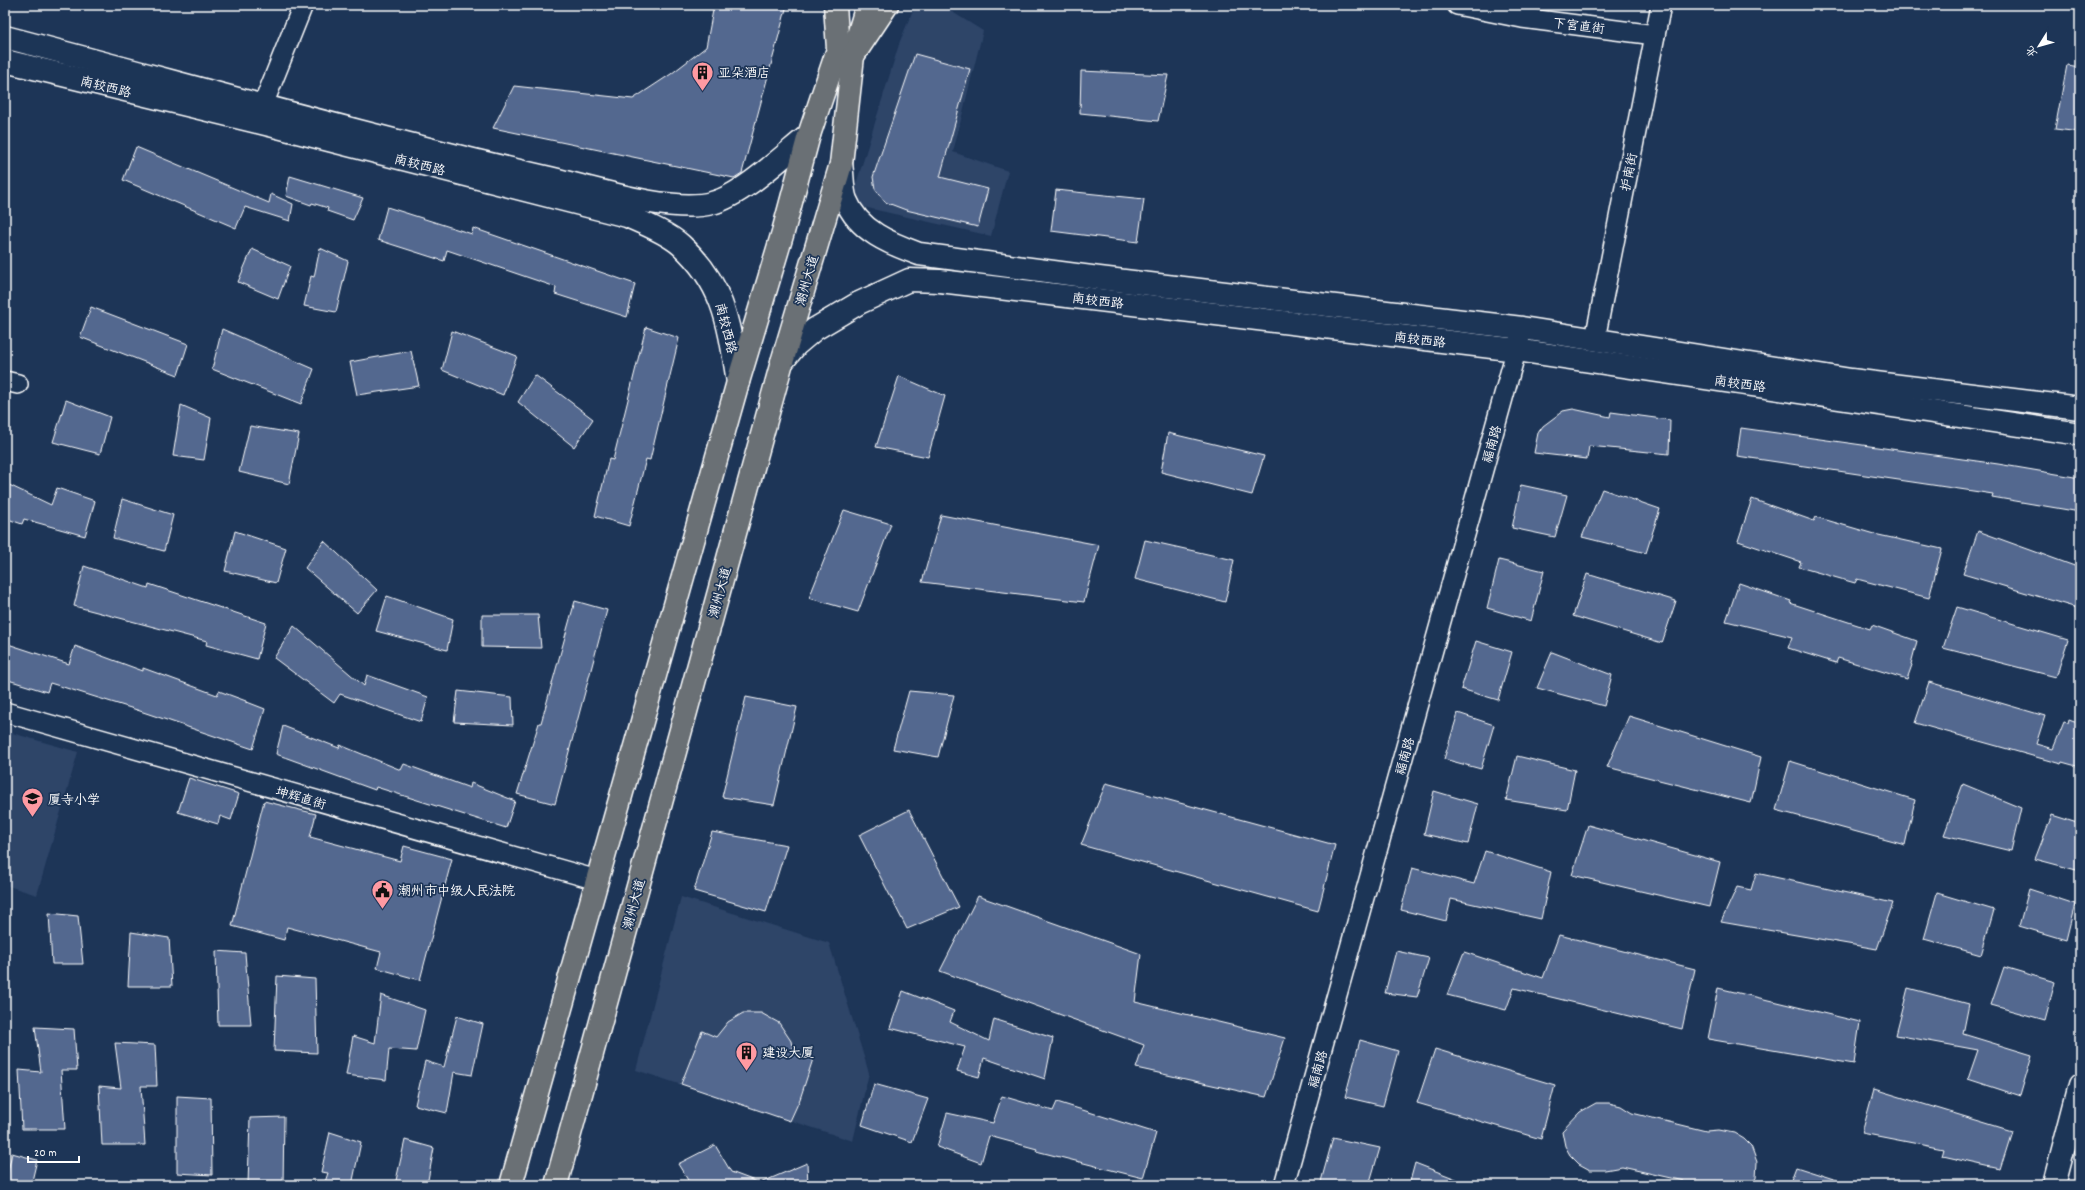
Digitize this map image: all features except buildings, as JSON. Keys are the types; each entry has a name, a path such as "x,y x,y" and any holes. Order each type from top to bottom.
{"highway":[{"name":"潮州大道","path":"556,1185 782,362 841,164 845,52 835,5"},
{"path":"845,52 848,5"},
{"path":"845,52 867,5"},
{"name":"潮州大道","path":"511,1185 738,382 783,232 810,135 845,52 887,5"}],"main road":[{"name":"南较西路","path":"5,37 419,148 633,198 683,206 712,203 736,193 810,135"},
{"name":"南较西路","path":"5,61 627,216 647,225 680,244 708,274 723,305 732,342 738,382"},
{"name":"南较西路","path":"841,164 846,200 855,216 871,232 894,245 919,254 1099,278 1522,328 1852,380 2080,408"},
{"name":"南较西路","path":"782,362 796,345 820,326 865,300 909,280 940,281 1517,350 2080,434"},
{"path":"2054,1185 2080,1085"}],"street":[{"path":"263,105 303,5"},
{"name":"下宫直街","path":"1457,5 1522,18 1655,35"},
{"name":"护南街","path":"1595,339 1661,5"},
{"name":"福南路","path":"1284,1185 1522,328"},
{"name":"坤辉直街","path":"5,712 597,880"}],"shaded area":[{"path":"915,5 941,5 983,31 953,152 1008,171 991,236 850,204 900,41"},
{"name":"厦寺小学","path":"5,731 78,752 37,895 5,885"},
{"name":"建设大厦","path":"681,897 829,943 869,1073 853,1141 636,1070"}],"place":[{"name":"亚朵酒店","path":"703,92"},
{"name":"厦寺小学","path":"32,818"},
{"name":"潮州市中级人民法院","path":"383,910"},
{"name":"建设大厦","path":"747,1072"}]}
